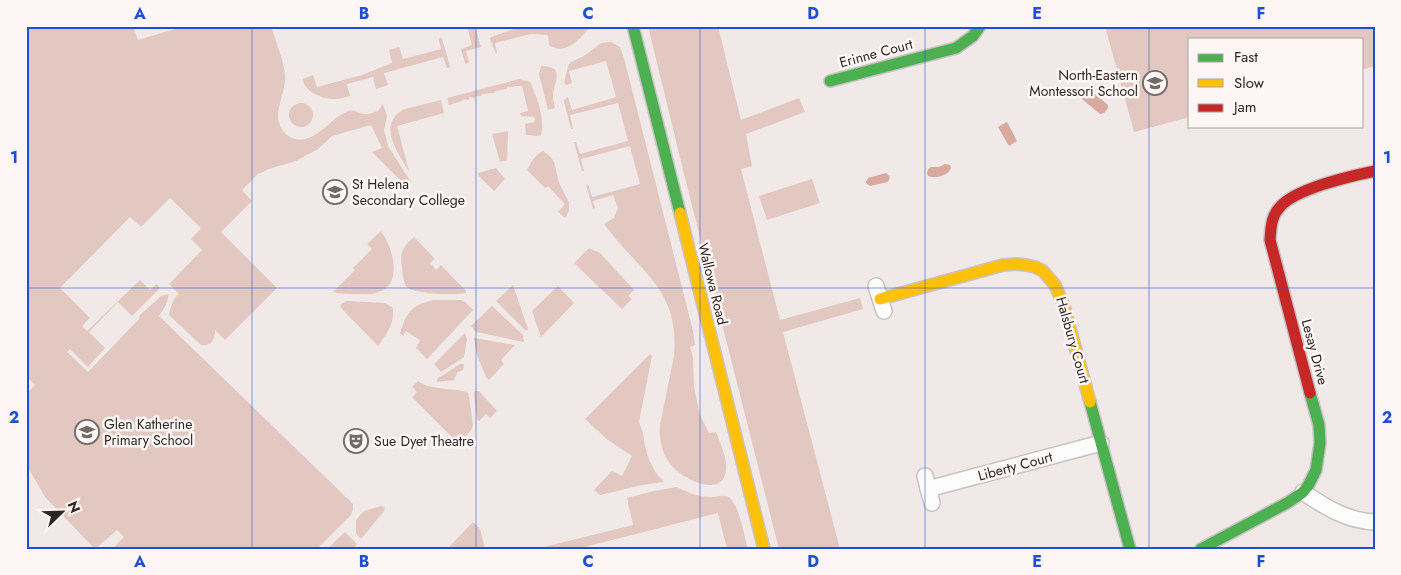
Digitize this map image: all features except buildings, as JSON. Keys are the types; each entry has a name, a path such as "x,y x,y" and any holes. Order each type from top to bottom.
{"street":[{"name":"Wallowa Road","path":"633,26 764,549"},
{"name":"Erinne Court","path":"830,81 956,48 974,36 980,26"},
{"name":"Lesay Drive","path":"1202,549 1303,492 1317,466 1321,440 1319,424 1272,250 1270,230 1276,211 1288,198 1304,190 1375,171"},
{"name":"Halsbury Court","path":"880,299 1016,263 1037,268 1046,273 1054,282 1059,292 1130,549"},
{"name":"Liberty Court","path":"929,489 1101,443"},
{"path":"1303,492 1327,508 1342,515 1356,520 1375,522"}],"shaded area":[{"path":"26,26 133,26 138,40 185,26 271,26 285,74 279,106 279,121 281,128 291,138 303,140 316,134 346,112 354,111 369,114 378,111 383,104 387,116 384,130 388,146 411,182 410,185 404,180 402,182 372,152 382,148 371,125 332,136 318,149 296,161 258,174 242,190 252,201 221,232 277,288 225,340 215,330 212,342 207,345 201,345 169,315 173,301 179,294 169,284 202,250 191,239 201,228 170,198 141,227 130,217 60,288 90,318 82,326 87,331 140,280 150,290 157,284 160,288 132,316 118,302 89,332 105,348 88,367 70,349 67,352 88,372 139,319 140,315 161,296 169,294 166,305 159,316 353,504 351,515 317,549 112,549 124,537 117,530 95,549 45,497 26,464 26,394 35,385 26,376"},
{"path":"467,26 475,26 481,47 466,51 469,62 466,64 461,49 472,45"},
{"path":"517,26 591,26 573,44 561,49 549,45 548,35 531,34 495,43 496,54 490,39 491,37 517,28"},
{"path":"648,26 718,26 741,120 799,98 805,112 746,134 752,166 741,169 780,320 860,298 863,309 783,332 840,549 779,549"},
{"name":"North-Eastern Montessori School","path":"1105,26 1154,26 1156,29 1160,26 1375,26 1375,66 1364,69 1364,38 1188,38 1188,118 1134,132"},
{"path":"440,37 450,66 449,68 447,68 443,57 384,73 388,85 376,89 373,77 347,84 350,96 336,99 324,98 314,94 304,84 303,79 313,75 317,87 362,75 392,63 389,50 399,47 403,59 441,49"},
{"path":"611,42 620,47 624,58 693,331 695,345 690,347 693,358 694,387 700,415 709,433 716,432 724,455 726,469 724,478 718,483 711,485 693,481 684,476 671,465 665,456 660,436 660,425 674,356 674,333 671,313 664,297 654,282 604,224 614,218 618,208 613,195 593,201 595,208 593,209 586,185 588,184 592,197 640,184 630,146 581,159 584,171 582,171 574,142 576,142 580,154 628,141 618,103 570,115 573,129 571,129 564,102 568,97 572,110 616,97 606,61 569,71 572,83 566,85 564,83 568,66 571,62 584,56 601,43"},
{"path":"541,66 553,68 557,75 553,95 555,108 548,110 539,74"},
{"path":"519,79 530,82 535,94 540,108 541,135 526,135 525,124 534,122 535,119 534,117 521,116 520,113 528,111 522,86 507,87 507,89 482,94 475,98 469,97 469,100 463,99 449,105 447,98"},
{"path":"1090,90 1108,105 1104,113 1100,114 1082,99 1086,91"},
{"path":"441,100 444,113 397,126 409,171 395,147 391,130 392,122 396,115 405,109"},
{"path":"296,103 306,103 313,110 313,120 306,127 296,127 289,120 289,110"},
{"path":"1007,122 1017,141 1009,146 998,127"},
{"path":"508,131 507,160 500,162 492,134"},
{"path":"543,151 554,162 559,183 569,202 569,211 565,218 558,212 565,204 548,186 545,188 527,170 534,159"},
{"path":"945,164 950,165 951,168 947,173 938,177 928,176 928,169"},
{"path":"496,168 505,179 494,191 478,173"},
{"path":"886,173 890,177 888,182 870,186 866,183 868,178"},
{"path":"812,179 820,203 767,220 759,196"},
{"path":"381,231 392,255 394,273 387,287 371,294 333,292 355,270 353,268 372,249 367,244"},
{"path":"414,237 435,259 430,263 436,270 441,265 466,293 427,293 418,292 407,287 403,278 402,254 407,244"},
{"path":"589,248 600,253 634,290 628,296 632,299 622,309 574,263"},
{"path":"513,285 528,329 526,331 496,301"},
{"path":"558,286 574,303 541,337 532,311"},
{"path":"434,300 461,300 473,310 427,359 416,348 420,340 406,331 403,336 400,333 411,310 420,304"},
{"path":"346,301 385,303 393,308 393,319 387,333 378,346 342,309 340,305"},
{"path":"492,306 523,335 524,342 476,332 471,326"},
{"path":"465,333 467,339 464,357 441,372 434,364"},
{"path":"474,338 515,345 501,360 504,364 489,380 477,355"},
{"path":"650,354 652,356 639,422 649,460 656,473 664,482 600,495 594,490 612,471 622,476 632,456 608,440 585,419"},
{"path":"460,364 464,364 463,370 457,373 454,380 437,382 437,379"},
{"path":"418,381 434,387 468,393 473,425 459,444 412,397 417,392 412,387"},
{"path":"475,391 480,392 497,411 490,418 486,414 479,421 477,419"},
{"path":"677,487 698,495 711,497 726,496 731,499 738,511 748,549 727,549 718,513 577,549 536,549 633,525 627,498"},
{"path":"381,506 385,508 384,511 361,539 356,533 356,520 364,511"},
{"path":"473,522 480,529 485,549 447,549"},
{"path":"345,532 357,544 353,549 327,549"}],"traffic: fast":[{"path":"633,26 680,213"},
{"path":"830,81 956,48 973,36 980,26"},
{"path":"1201,549 1287,503 1302,493 1308,486 1316,470 1320,443 1319,425 1310,393"},
{"path":"1090,402 1130,549"}],"traffic: slow":[{"path":"680,213 764,549"},
{"path":"880,299 1003,265 1016,264 1035,267 1043,271 1055,285 1064,306 1090,402"}],"traffic: jam":[{"path":"1310,393 1270,240 1273,218 1287,200 1298,194 1324,184 1375,171"}],"place":[{"name":"North-Eastern Montessori School","path":"1155,83"},
{"name":"St Helena Secondary College","path":"335,192"},
{"name":"Glen Katherine Primary School","path":"87,432"},
{"name":"Sue Dyet Theatre","path":"356,441"}]}
